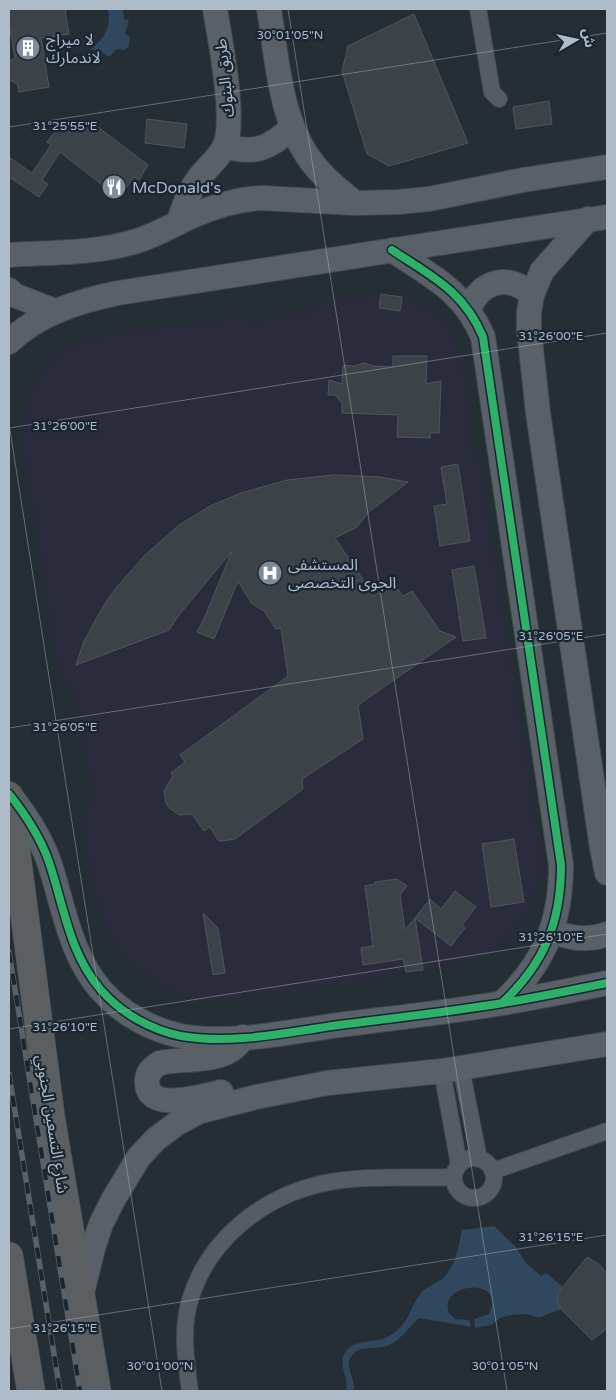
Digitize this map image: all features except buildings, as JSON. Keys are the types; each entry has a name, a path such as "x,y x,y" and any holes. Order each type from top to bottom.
{"highway":[{"name":"شارع التسعين الجنوبي","path":"9,795 50,1109 96,1391"},
{"path":"9,1256 11,1284 31,1391"}],"street":[{"name":"طريق البنوك","path":"216,9 229,126 225,146"},
{"path":"269,9 280,78 292,127 308,157 322,175 354,203"},
{"path":"478,9 492,92 499,99"},
{"path":"178,223 191,188 225,146 235,149 258,149 269,146 279,140 292,127"},
{"path":"10,256 64,254 113,247 138,241 206,210 247,199 262,198 354,203 398,202 429,199 607,167"},
{"path":"9,342 17,333 55,312 86,300 118,293 598,218"},
{"path":"598,218 549,261 542,271 532,295 529,312 529,330 538,413 607,872"},
{"path":"392,250 450,289 469,309 483,337 561,865 559,906 553,931 528,976 502,1003"},
{"path":"469,309 476,295 496,283 519,285 532,295"},
{"path":"9,290 20,298 55,312"},
{"path":"9,795 37,834 48,860 76,953 88,972 101,990 129,1014 162,1030 198,1038 243,1037 502,1003 607,984"},
{"path":"553,931 582,939 607,934"},
{"path":"243,1037 237,1047 226,1054 160,1063 151,1070 147,1081 148,1087 154,1097 166,1101 228,1092 256,1097"},
{"path":"81,1298 101,1224 113,1200 140,1157 156,1139 176,1124 198,1112 256,1097 327,1084 451,1070 607,1044"},
{"path":"451,1070 479,1159"},
{"path":"190,1391 185,1355 186,1323 190,1301 204,1266 229,1234 260,1208 287,1194 321,1184 360,1178 456,1171 464,1160 472,1158 485,1161 493,1171 492,1189 485,1196 477,1199 468,1198 460,1194 454,1186 456,1171 451,1070"},
{"path":"493,1171 607,1131"}],"shaded area":[{"path":"108,9 123,9 124,19 129,20 125,34 130,37 129,46 124,50 117,49 109,57 100,51 91,49 106,32 109,21"},
{"name":"المستشفى الجوى التخصصى","path":"381,294 408,298 435,310 445,320 458,341 471,413 468,416 475,460 480,462 542,856 542,870 537,891 525,919 509,938 489,954 467,962 267,997 266,991 221,1000 206,1001 189,998 145,976 120,952 109,935 95,901 81,818 93,798 74,694 60,683 21,440 22,416 38,373 51,358 80,341 96,337 245,316 250,322 271,319 308,312 313,304"},
{"path":"494,1226 515,1246 527,1264 541,1276 546,1273 563,1287 558,1297 561,1309 538,1318 528,1314 510,1315 500,1318 491,1325 475,1328 474,1319 489,1314 492,1303 490,1295 485,1290 477,1288 460,1290 452,1295 448,1302 449,1313 455,1319 469,1320 471,1327 419,1318 400,1338 391,1344 362,1349 354,1353 349,1361 349,1365 354,1387 353,1391 346,1391 347,1386 342,1361 346,1351 356,1344 389,1336 401,1327 420,1294 447,1274 456,1256 462,1230"}],"railway":[{"path":"9,952 80,1391"},
{"path":"9,1074 60,1391"}],"cycle path":[{"path":"392,250 433,277 456,296 475,321 483,337 561,865 558,906 547,941 529,973 502,1003"},
{"path":"9,794 21,809 41,843 49,862 74,945 90,976 101,990 118,1006 137,1019 159,1030 181,1036 201,1038 220,1039 260,1036 483,1006 607,983"}],"place":[{"name":"لا ميراج لاندمارك","path":"28,48"},
{"name":"McDonald's","path":"114,187"},
{"name":"المستشفى الجوى التخصصى","path":"270,573"}]}
